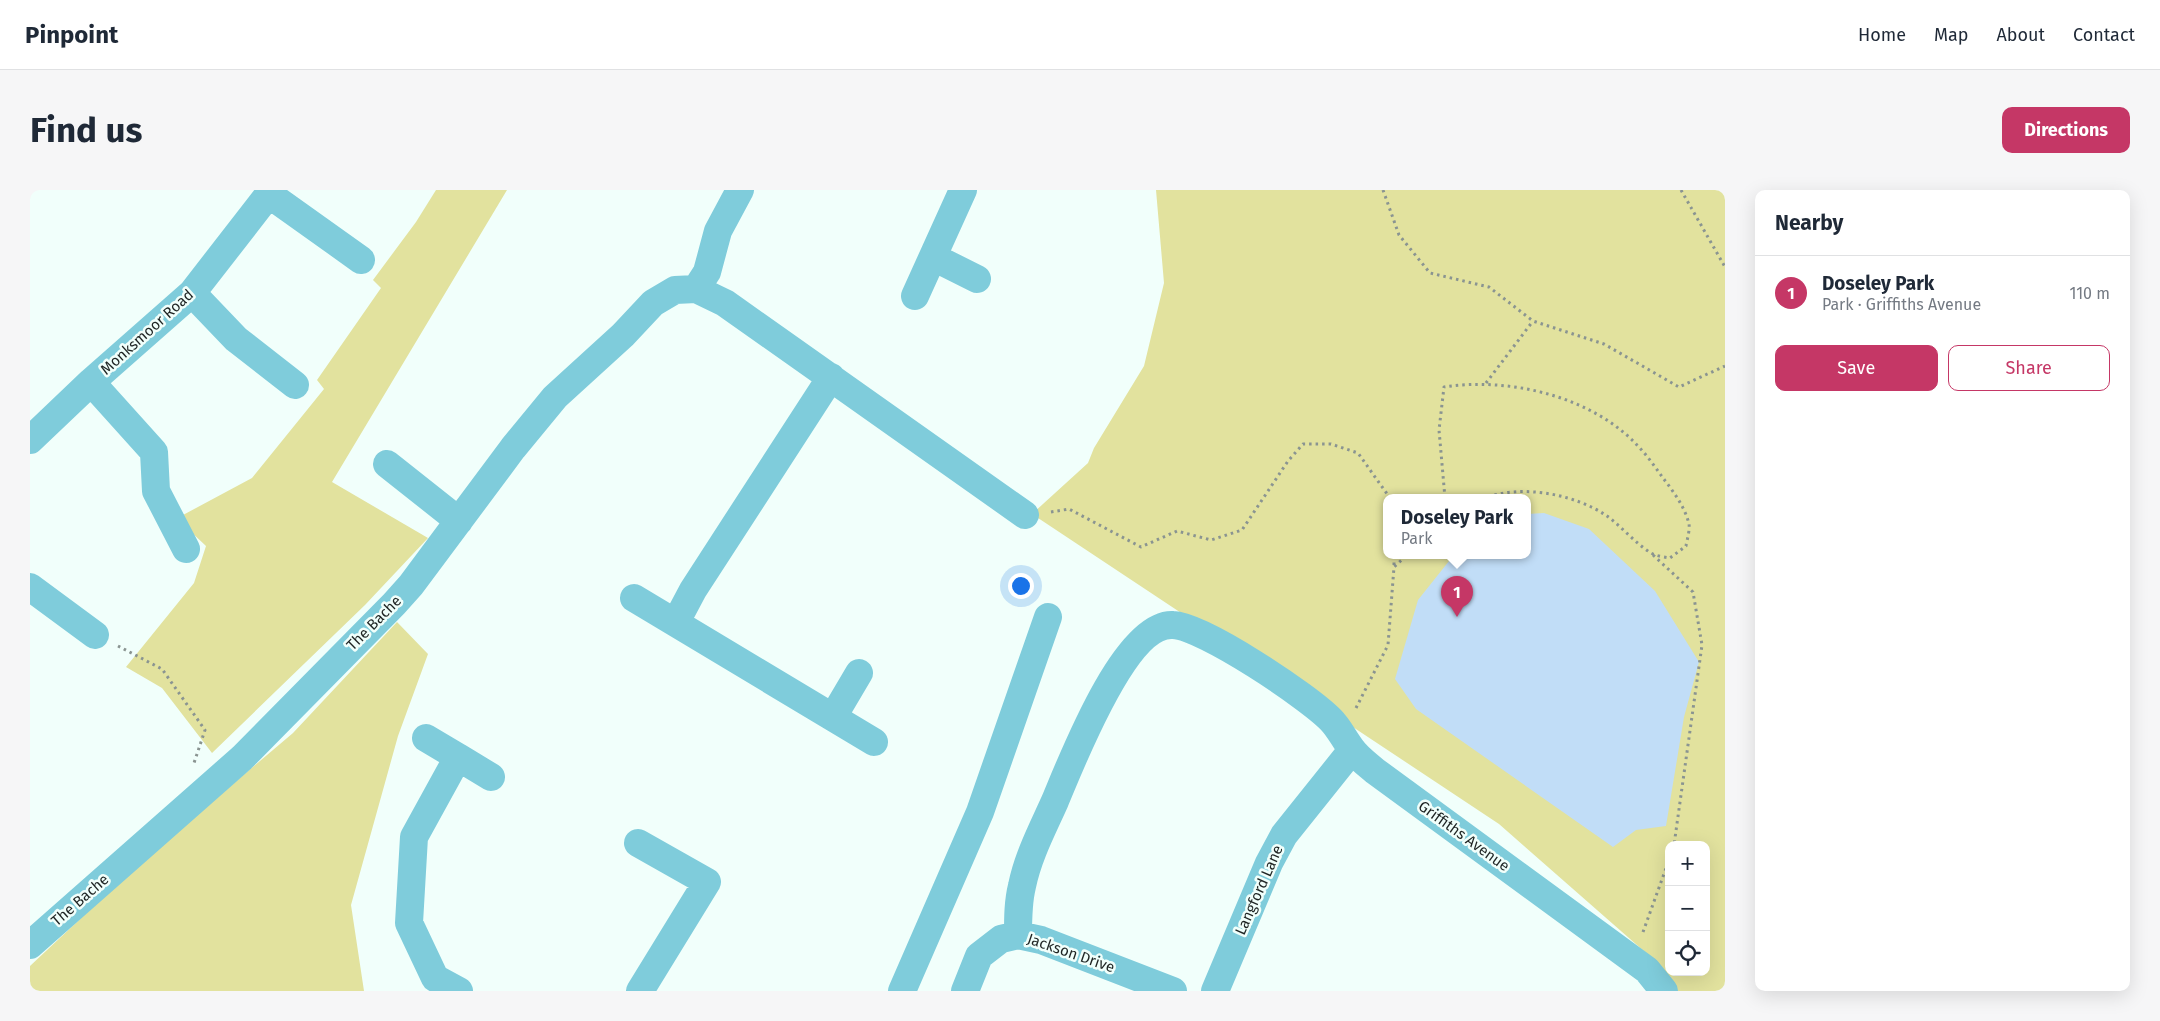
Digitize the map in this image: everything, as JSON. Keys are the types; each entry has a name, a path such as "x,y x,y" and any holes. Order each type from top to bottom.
{"street":[{"path":"740,190 718,231 707,272 696,289 725,303 1025,515"},
{"path":"915,296 963,190"},
{"path":"271,192 361,260"},
{"name":"Monksmoor Road","path":"30,440 90,382 192,294 271,192"},
{"path":"933,256 978,279"},
{"name":"The Bache","path":"30,945 242,758 411,585 513,448 555,397 623,335 653,303 675,290 696,289"},
{"path":"192,294 236,339 295,385"},
{"path":"676,622 694,590 831,377"},
{"path":"90,382 154,452 156,491 186,549"},
{"path":"387,464 459,521"},
{"path":"30,587 95,635"},
{"path":"634,598 874,742"},
{"path":"902,991 980,812 1048,617"},
{"name":"Griffiths Avenue","path":"1018,934 1018,911 1022,885 1033,852 1088,722 1112,681 1151,631 1164,625 1175,625 1198,632 1270,674 1330,720 1352,750 1375,771 1647,970 1664,991"},
{"path":"833,717 858,673"},
{"path":"426,738 490,777"},
{"name":"Langford Lane","path":"1215,991 1269,863 1284,835 1352,750"},
{"path":"458,757 414,837 409,923 435,978 459,991"},
{"path":"638,843 707,882 640,991"},
{"name":"Jackson Drive","path":"965,991 979,956 1001,940 1018,934 1085,956 1173,991"}],"path":[{"path":"1383,190 1399,235 1430,273 1490,287 1532,321 1604,344 1679,387 1725,366"},
{"path":"1681,190 1725,266"},
{"path":"1486,384 1532,321"},
{"path":"1445,494 1439,430 1444,387 1502,384 1574,402 1611,423 1637,444 1676,496 1689,525 1686,546 1670,558 1652,554"},
{"path":"1025,515 1068,510 1141,548 1177,531 1211,540 1242,530 1288,461 1303,444 1331,444 1358,453 1387,494"},
{"path":"1508,494 1526,491 1552,493 1582,503 1606,516 1652,554 1693,592 1702,645 1675,841"},
{"path":"1336,728 1355,711 1388,645 1394,559"},
{"path":"1394,567 1403,559"},
{"path":"95,635 162,669 205,730 193,767"},
{"path":"1643,932 1665,871"}],"green space":[{"path":"436,190 507,190 332,482 428,538 365,605 212,753 162,688 126,667 194,583 206,546 188,529 183,515 252,478 324,389 317,380 381,288 373,280 416,222"},
{"path":"1156,190 1725,190 1725,991 1675,991 1667,976 1710,976 1710,841 1665,841 1665,973 1662,967 1499,824 1032,514 1088,463 1094,448 1144,366 1164,283"},
{"path":"397,622 428,654 398,736 351,905 364,991 30,991 30,966 142,861 293,733"}],"water":[{"path":"1544,513 1589,529 1655,591 1699,662 1684,717 1666,826 1636,830 1613,847 1416,709 1395,679 1418,600 1451,559 1531,559 1531,514"}],"place":[{"name":"Doseley Park","path":"1457,617"}]}
